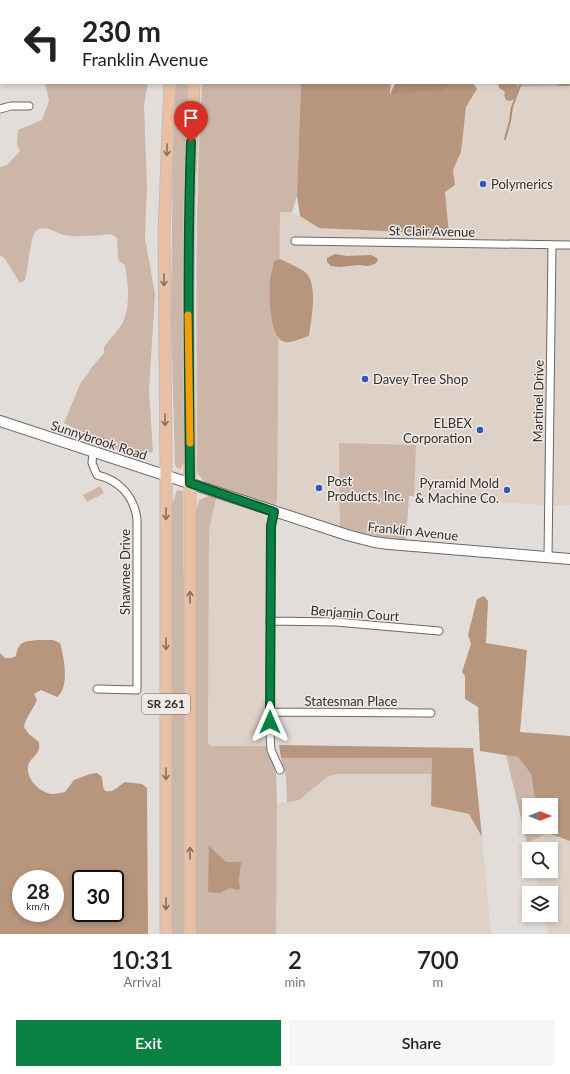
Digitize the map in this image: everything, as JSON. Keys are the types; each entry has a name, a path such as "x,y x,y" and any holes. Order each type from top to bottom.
{"main road":[{"name":"SR 261","path":"166,934 166,475 164,231 170,84"},
{"name":"SR 261","path":"190,934 190,483 188,308 189,202 194,84"}],"street":[{"path":"0,109 11,106 29,106"},
{"name":"St Clair Avenue","path":"295,241 570,245"},
{"name":"Martinel Drive","path":"548,557 552,245"},
{"name":"Sunnybrook Road","path":"0,421 190,483"},
{"name":"Shawnee Drive","path":"93,452 92,462 96,475 112,479 119,484 131,498 136,510 137,690 97,689"},
{"name":"Franklin Avenue","path":"190,483 274,512 374,542 570,559"},
{"path":"274,512 271,526 270,744 280,770"},
{"name":"Benjamin Court","path":"270,621 336,622 439,631"},
{"name":"Statesman Place","path":"270,712 431,713"}],"shaded area":[{"path":"45,84 148,84 144,105 147,187 145,238 155,294 149,390 153,452 131,455 111,447 64,423 81,382 104,353 104,347 120,327 125,317 128,302 127,280 125,265 118,259 117,238 111,234 76,236 64,235 45,228 38,229 33,236 25,280 20,283 5,259 0,255 0,167 7,165 20,151 17,144 18,130 42,120 49,101"},
{"path":"175,84 191,84 186,446 181,469 177,468 175,465 171,319"},
{"path":"202,84 301,84 297,196 292,212 280,212 277,499 275,507 206,484 197,473 196,327 199,132"},
{"path":"301,84 391,84 390,93 418,89 444,90 452,84 474,84 477,89 466,107 461,152 453,170 455,185 445,192 449,234 319,228 300,216 297,196"},
{"path":"395,84 452,84 444,90 392,94 391,91"},
{"path":"498,84 516,84 519,89 514,99 510,101 506,100 504,91 499,88"},
{"path":"513,84 562,84 561,86 518,87"},
{"path":"557,84 570,84 570,86 558,86"},
{"path":"570,86 570,505 558,506 409,496 405,545 274,512 271,746 211,746 208,743 209,531 217,493 278,438 280,212 292,212 300,216 445,192 455,185 453,170 461,152 466,107 477,89"},
{"path":"335,254 347,256 371,255 378,260 375,264 368,266 331,266 327,262 327,258"},
{"path":"280,259 305,272 312,285 313,293 309,336 288,342 280,339 276,333 271,315 270,277 274,261"},
{"path":"339,443 416,445 414,496 409,496 406,540 385,538 340,527"},
{"path":"100,486 104,493 87,502 83,495"},
{"path":"177,490 183,491 183,567 186,602 185,934 172,934 171,915 171,533 172,505"},
{"path":"208,496 216,498 209,531 208,743 211,746 266,746 276,773 276,934 195,934 195,513 199,500"},
{"path":"484,596 488,601 486,643 527,650 520,732 570,736 570,841 551,834 558,834 558,798 535,798 531,774 518,757 480,751 478,707 465,699 465,676 462,672 471,644 468,635 477,599"},
{"path":"53,640 60,643 65,672 64,686 57,697 41,690 34,694 37,700 26,720 24,727 29,734 39,742 39,750 29,762 28,766 29,776 35,784 47,793 52,794 65,792 74,780 97,773 102,777 105,791 111,791 125,782 142,784 147,788 148,934 0,934 0,653 5,658 16,656 21,644 26,642"},
{"path":"279,745 473,748 482,837 469,814 431,806 432,758 281,758"},
{"path":"506,755 518,757 531,774 535,798 522,798 522,822"},
{"path":"282,758 433,758 432,774 337,774 327,777 299,800 287,802 286,778"},
{"path":"337,774 432,774 431,806 469,814 482,837 491,934 276,934 277,803 293,801 328,777"},
{"path":"525,834 546,834 529,842 527,842"},
{"path":"546,834 551,834 570,841 570,934 549,934 546,922 558,922 558,886 537,886 536,878 558,878 558,842 529,842"},
{"path":"209,846 226,862 241,862 239,880 240,889 237,890 230,888 219,893 208,892"}],"waterway":[{"path":"505,139 512,107 521,84"}],"slow traffic":[{"path":"188,315 190,443"}],"place":[{"name":"Polymerics","path":"483,184"},
{"name":"Davey Tree Shop","path":"365,379"},
{"name":"ELBEX Corporation","path":"480,430"},
{"name":"Post Products, Inc.","path":"319,488"},
{"name":"Pyramid Mold & Machine Co.","path":"507,490"}],"route":[{"path":"191,142 188,308 190,483 274,512 271,526 270,722"}]}
